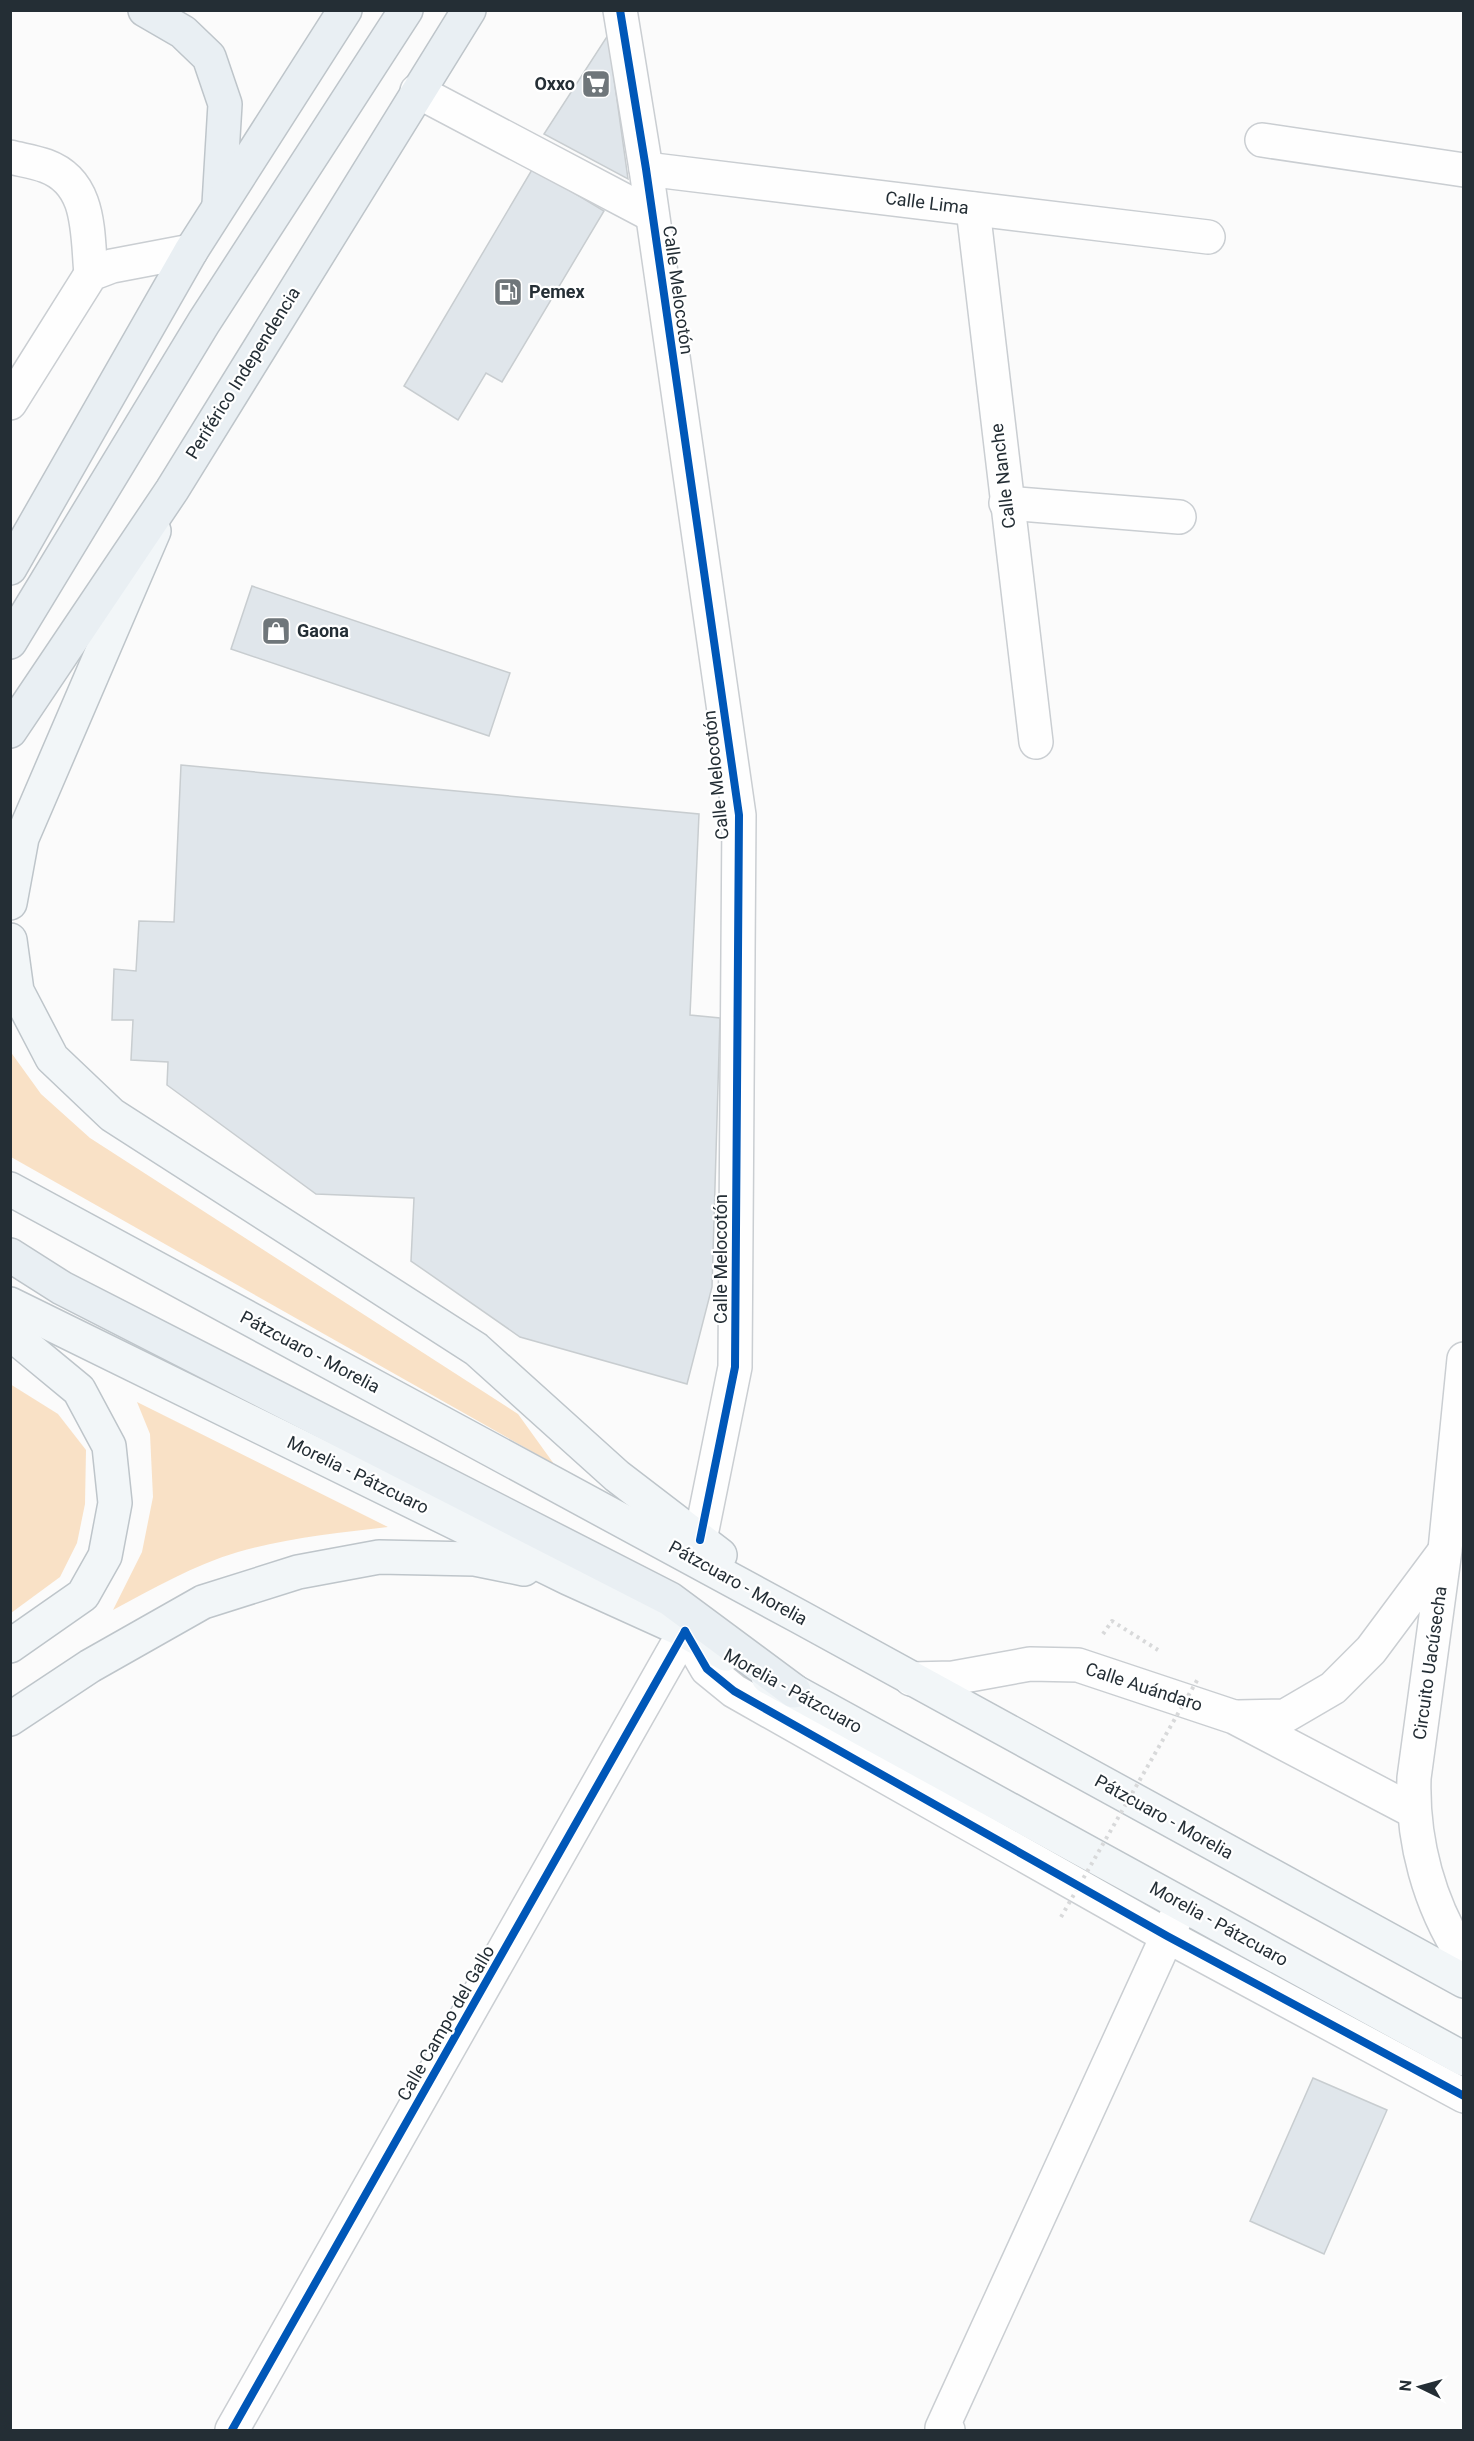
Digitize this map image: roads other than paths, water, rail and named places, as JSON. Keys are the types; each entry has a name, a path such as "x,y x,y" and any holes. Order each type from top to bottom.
{"highway":[{"path":"145,10 183,32 209,57 225,104 219,207"},
{"path":"10,568 191,251 345,10"},
{"path":"10,642 287,191 406,10"},
{"name":"Periférico Independencia","path":"10,731 172,490 469,10"},
{"path":"10,1255 62,1288 669,1599 794,1691"}],"main road":[{"path":"10,903 22,838 172,490"},
{"path":"10,940 17,991 52,1058 112,1115 476,1349 617,1476 800,1617"},
{"name":"Pátzcuaro - Morelia","path":"10,1189 800,1617 1464,1981"},
{"name":"Morelia - Pátzcuaro","path":"10,1304 568,1578 685,1631 1464,2059"},
{"path":"10,1333 79,1390 109,1446 115,1503 105,1556 83,1595 10,1646"},
{"path":"10,1719 90,1666 203,1602 298,1572 379,1557 475,1559 568,1578"}],"street":[{"name":"Calle Melocotón","path":"620,10 646,169 739,815 735,1367 700,1540"},
{"path":"417,91 652,215"},
{"path":"1262,140 1464,170"},
{"path":"10,157 48,167 70,181 84,202 91,274"},
{"name":"Calle Lima","path":"646,169 1208,237"},
{"name":"Calle Nanche","path":"973,209 1036,742"},
{"path":"14,393 91,274 112,266 191,251"},
{"path":"1006,502 1179,517"},
{"name":"Circuito Uacúsecha","path":"1464,1359 1454,1551 1414,1778 1413,1811 1421,1864 1448,1934 1464,1958"},
{"name":"Calle Auándaro","path":"1234,1717 1285,1716 1333,1688 1371,1650 1454,1551"},
{"path":"685,1631 707,1669 734,1690 1167,1936 1464,2096"},
{"name":"Calle Campo del Gallo","path":"232,2430 685,1631"},
{"name":"Calle Auándaro","path":"911,1679 953,1678 1030,1664 1078,1665 1234,1717 1413,1811"},
{"path":"948,2430 942,2428 1182,1904"}],"place":[{"name":"Oxxo","path":"596,84"},
{"name":"Pemex","path":"508,292"},
{"name":"Gaona","path":"276,631"}]}
